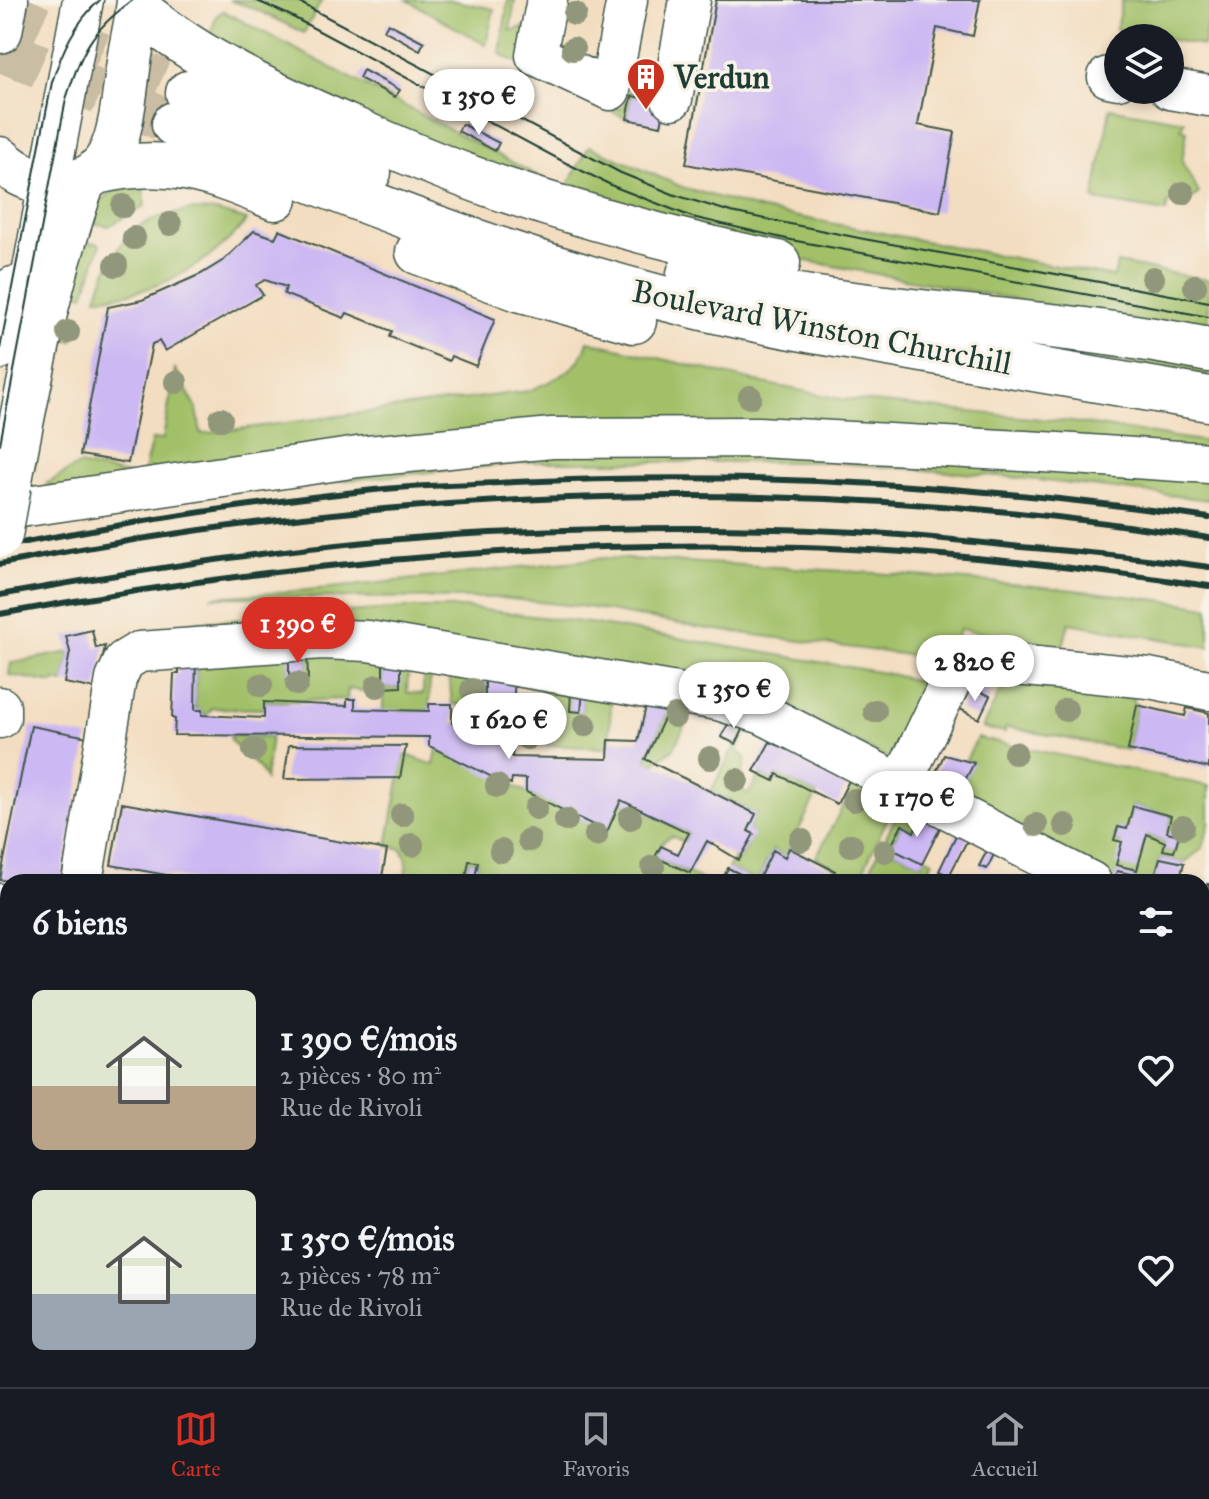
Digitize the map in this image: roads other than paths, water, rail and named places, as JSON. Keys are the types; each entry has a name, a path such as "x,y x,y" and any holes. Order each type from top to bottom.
{"main road":[{"path":"0,31 6,0"},
{"path":"37,175 109,156 115,143 139,4"},
{"path":"139,4 185,44 308,110 501,189 683,241 1093,329"},
{"name":"Boulevard Winston Churchill","path":"1209,350 1093,329 911,312 805,298 709,279 528,229 343,162 181,109 405,217 596,280 767,323 1209,399"},
{"path":"37,175 151,163 193,169 239,183 519,289 566,304 750,348 846,365 968,376 1109,382"},
{"path":"0,535 3,480 68,224 37,175"}],"street":[{"path":"37,175 65,0"},
{"path":"0,349 37,175 83,0"},
{"path":"547,0 536,55 610,90 627,0"},
{"path":"672,99 690,0"},
{"path":"1184,92 1209,96"},
{"path":"3,480 358,457 552,438 758,437 1209,463"},
{"path":"83,874 116,679 124,661 139,652 347,639 718,700 763,714 1075,874"},
{"path":"901,784 956,670 975,661 1149,678 1209,690"},
{"path":"0,707 0,718"}],"tunnel":[{"path":"0,10 188,93"},
{"path":"0,49 174,124"}],"tram line":[{"path":"0,349 52,82 70,38 100,0"},
{"path":"0,444 66,99 89,43 118,11 133,0"},
{"path":"255,0 289,15 566,163 615,187 692,217 791,240 1209,317"},
{"path":"295,0 621,173 675,195 731,212 864,239 1209,302"}],"railway":[{"path":"0,547 187,514 327,495 409,487 602,479 863,483 1036,496 1209,518"},
{"path":"0,564 149,538 300,517 451,504 603,497 756,497 908,504 1059,517 1209,538"},
{"path":"0,595 306,548 429,537 582,529 719,528 857,532 1209,567"},
{"path":"0,614 299,569 399,559 600,547 802,547 904,552 1057,566 1209,586"}],"place":[{"name":"Verdun","path":"646,111"}]}
